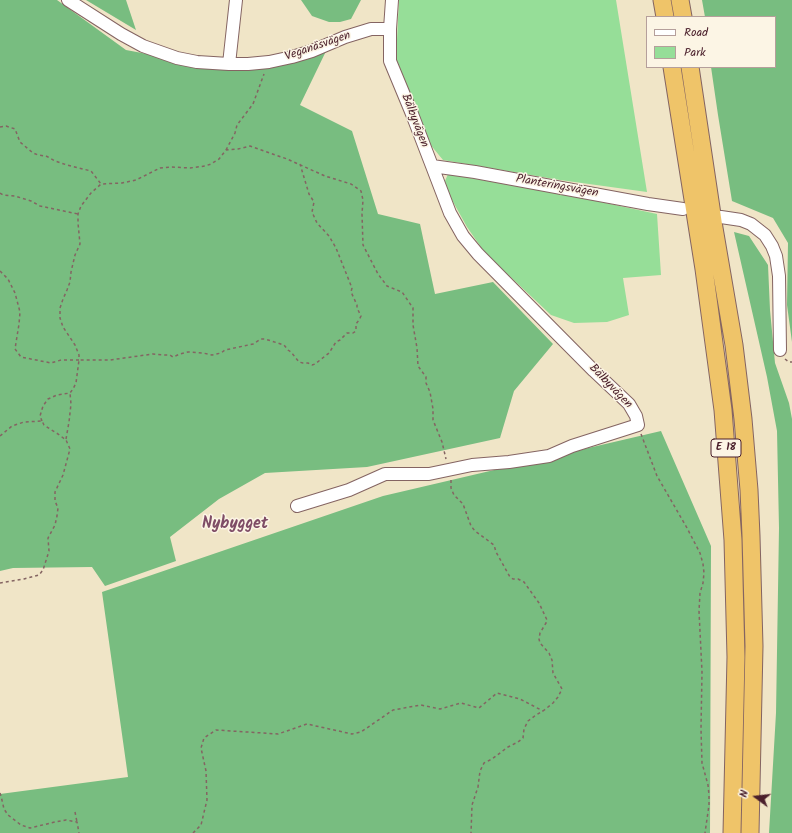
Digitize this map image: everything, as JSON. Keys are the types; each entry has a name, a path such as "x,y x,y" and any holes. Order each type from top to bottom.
{"highway":[{"path":"662,0 665,16"},
{"path":"680,0 683,16"},
{"name":"E 18","path":"672,68 704,269 724,410 733,540 736,657 732,833"},
{"name":"E 18","path":"690,68 714,228 734,345 743,419 749,490 752,536 754,639 750,833"}],"street":[{"name":"Veganäsvägen","path":"68,0 121,34 143,46 177,58 197,62 229,64 269,62 312,51 345,37 371,29 390,29"},
{"path":"229,64 236,0"},
{"path":"390,29 392,0"},
{"name":"Bälbyvägen","path":"297,506 349,490 385,474 430,474 476,464 509,462 549,456 572,446 638,425 636,416 629,404 594,371 472,247 463,236 450,213 390,61 390,29"},
{"name":"Planteringsvägen","path":"432,166 475,172 648,204 683,209"},
{"path":"722,217 741,220 751,224 765,235 772,246 776,256 779,276 780,350"}],"path":[{"path":"0,583 39,575 43,570 49,551 48,538 55,525 57,516 58,508 55,501 55,492 63,475 70,448 66,440 44,425 40,416 43,406 48,399 57,394 70,393 74,389 76,383 79,355 75,345 62,326 60,308 68,290 75,255 80,244 78,214 80,206 101,184 122,183 136,180 160,168 190,168 205,166 219,159 226,150 235,133 237,125 252,104 269,62"},
{"path":"0,127 6,126 15,129 20,142 33,153 91,172 101,184"},
{"path":"226,150 250,146 300,164 325,176 351,184 361,190 363,200 363,245 378,274 387,286 402,292 412,308 418,366 426,377 426,383 430,392 433,409 433,420 442,442 444,453 450,469 454,495 463,504 471,526 494,546 510,577 524,582 539,603 547,620 540,633 540,643 549,653 552,660 553,673 562,689 558,697 543,711 528,721 524,729 523,738 484,763 480,771 478,787 472,805 472,833"},
{"path":"0,271 8,279 15,293 20,312 15,349 21,357 51,363 61,360 110,360 153,354 164,356 170,355 173,357 188,352 212,355 221,353 225,350 253,344 261,339 265,339 284,345 299,362 312,365 315,364 329,353 336,342 347,333 353,333 356,331 356,324 361,316 351,292 352,288 336,248 329,236 316,223 312,212 314,202 309,194 300,164"},
{"path":"0,193 31,201 40,206 78,214"},
{"path":"66,440 69,422 70,393"},
{"path":"0,436 12,426 24,422 42,421"},
{"path":"638,425 657,476 687,528 704,564 703,583 698,611 702,672 702,763 709,795 705,833"},
{"path":"193,833 201,825 207,800 206,771 201,748 204,738 216,730 278,734 307,724 352,734 361,732 393,710 422,705 440,709 462,703 479,708 497,693 520,699 543,711"},
{"path":"0,793 2,796 4,809 8,815 21,825 30,828 66,820 77,822"},
{"path":"75,812 79,833"}],"green space":[{"path":"0,0 57,0 126,50 227,69 328,47 300,105 352,131 378,214 420,224 435,294 493,282 553,344 514,391 500,438 367,467 265,473 219,499 170,537 176,561 105,586 92,567 13,568 0,571"},
{"path":"86,0 126,0 136,30"},
{"path":"301,0 361,0 351,19 340,22 329,22 312,16"},
{"path":"399,0 616,0 647,192 560,180 443,160 429,143 396,59"},
{"path":"702,0 792,0 792,342 787,305 788,243 773,218 732,201 711,68 776,68 776,16 705,16"},
{"path":"448,174 578,197 657,214 661,275 623,278 629,315 607,322 574,323 551,315 485,253 467,227 446,189 445,181"},
{"path":"734,232 749,236 768,265 770,310 775,363 789,403 792,419 792,833 769,833 776,713 779,528 777,431 767,377"},
{"path":"661,431 711,546 710,833 0,833 0,794 128,777 102,592 383,496"}],"district":[{"name":"Nybygget","path":"235,525"}]}
